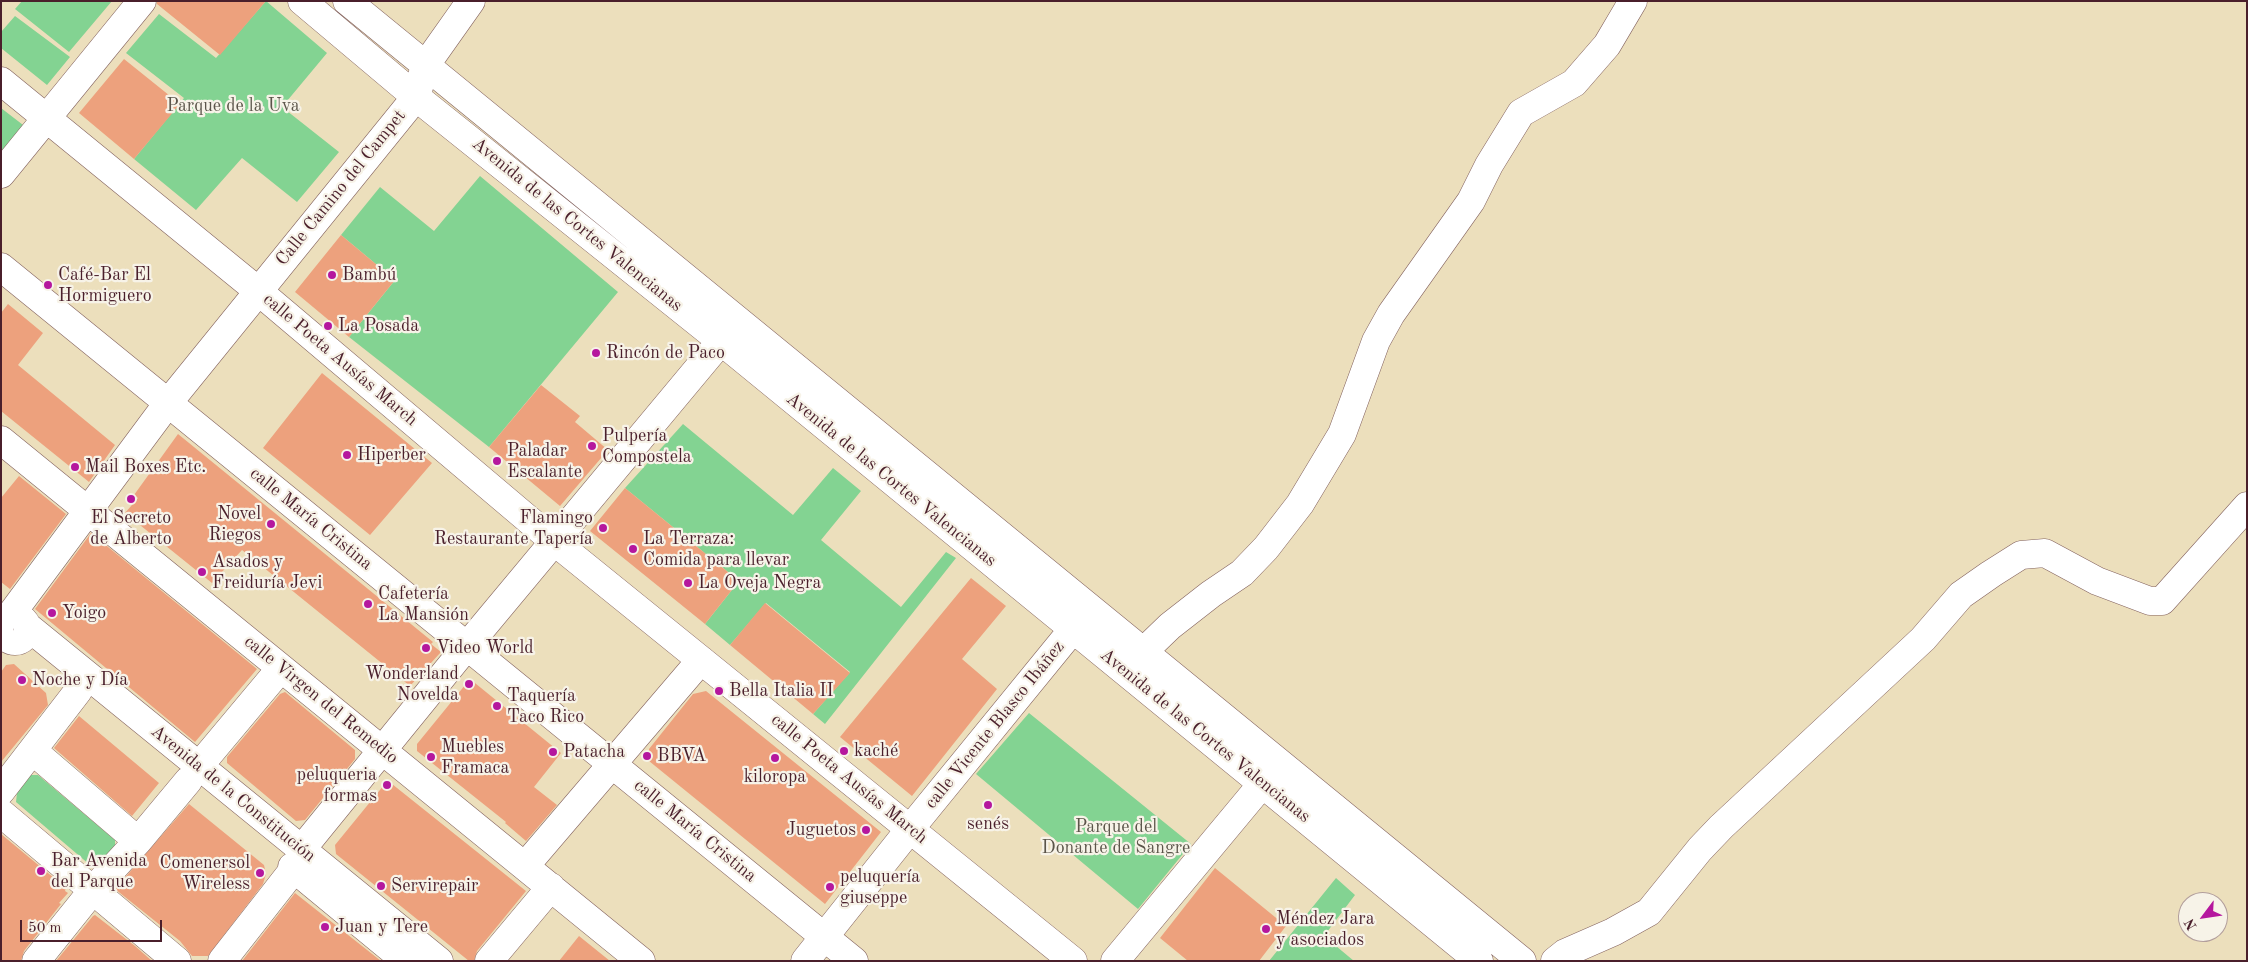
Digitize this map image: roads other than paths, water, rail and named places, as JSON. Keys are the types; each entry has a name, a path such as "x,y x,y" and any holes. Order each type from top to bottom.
{"street":[{"path":"1,174 142,1"},
{"name":"Avenida de las Cortes Valencianas","path":"302,1 416,97 721,341 1479,961"},
{"name":"Avenida de las Cortes Valencianas","path":"348,1 425,66 1522,961"},
{"path":"416,97 425,66 471,1"},
{"path":"1074,630 1092,626 1116,641 1143,652 1170,626 1242,573 1266,548 1300,504 1342,434 1376,340 1407,291 1471,201 1489,165 1521,113 1574,82 1607,44 1633,1"},
{"name":"calle Poeta Ausías March","path":"1,81 257,290 556,542 1073,961"},
{"name":"Calle Camino del Campet","path":"9,627 88,511 168,403 257,290 416,97"},
{"name":"calle María Cristina","path":"1,267 854,961"},
{"path":"222,961 383,750 467,646 556,542 721,341"},
{"name":"calle Virgen del Remedio","path":"1,440 641,961"},
{"path":"1555,961 1565,953 1613,932 1649,912 1700,849 1721,827 1923,640 1961,595 1991,574 2022,555 2045,553 2097,581 2150,601 2162,601 2247,506"},
{"name":"Avenida de la Constitución","path":"9,627 78,692 193,774"},
{"name":"Avenida de la Constitución","path":"9,627 298,859 439,961"},
{"name":"calle Vicente Blasco Ibáñez","path":"805,961 910,829 1074,630"},
{"path":"525,866 701,660"},
{"path":"36,961 93,890 138,841 281,668"},
{"path":"1,791 78,692"},
{"path":"33,751 138,841"},
{"path":"1115,961 1263,783"},
{"path":"1,813 177,961"},
{"name":"Avenida de la Constitución","path":"298,859 406,961"},
{"path":"489,961 552,887"}],"place":[{"name":"Bambú","path":"332,275"},
{"name":"Café-Bar El Hormiguero","path":"48,285"},
{"name":"La Posada","path":"328,326"},
{"name":"Rincón de Paco","path":"596,353"},
{"name":"Pulpería Compostela","path":"592,446"},
{"name":"Hiperber","path":"347,455"},
{"name":"Paladar Escalante","path":"497,461"},
{"name":"Mail Boxes Etc.","path":"75,467"},
{"name":"El Secreto de Alberto","path":"131,499"},
{"name":"Novel Riegos","path":"271,524"},
{"name":"Flamingo Restaurante Tapería","path":"603,528"},
{"name":"La Terraza: Comida para llevar","path":"633,549"},
{"name":"Asados y Freiduría Jevi","path":"202,572"},
{"name":"La Oveja Negra","path":"688,583"},
{"name":"Cafetería La Mansión","path":"368,604"},
{"name":"Yoigo","path":"52,613"},
{"name":"Video World","path":"426,648"},
{"name":"Noche y Día","path":"22,680"},
{"name":"Wonderland Novelda","path":"469,684"},
{"name":"Bella Italia II","path":"719,691"},
{"name":"Taquería Taco Rico","path":"497,706"},
{"name":"kaché","path":"844,751"},
{"name":"Patacha","path":"553,752"},
{"name":"BBVA","path":"647,756"},
{"name":"Muebles Framaca","path":"431,757"},
{"name":"kiloropa","path":"775,758"},
{"name":"peluqueria formas","path":"387,785"},
{"name":"senés","path":"988,805"},
{"name":"Juguetos","path":"866,830"},
{"name":"Bar Avenida del Parque","path":"41,871"},
{"name":"Comenersol Wireless","path":"260,873"},
{"name":"Servirepair","path":"381,886"},
{"name":"peluquería giuseppe","path":"830,887"},
{"name":"Juan y Tere","path":"325,927"},
{"name":"Méndez Jara y asociados","path":"1266,929"}],"park label":[{"name":"Parque de la Uva","path":"233,106"},
{"name":"Parque del Donante de Sangre","path":"1116,838"}]}
